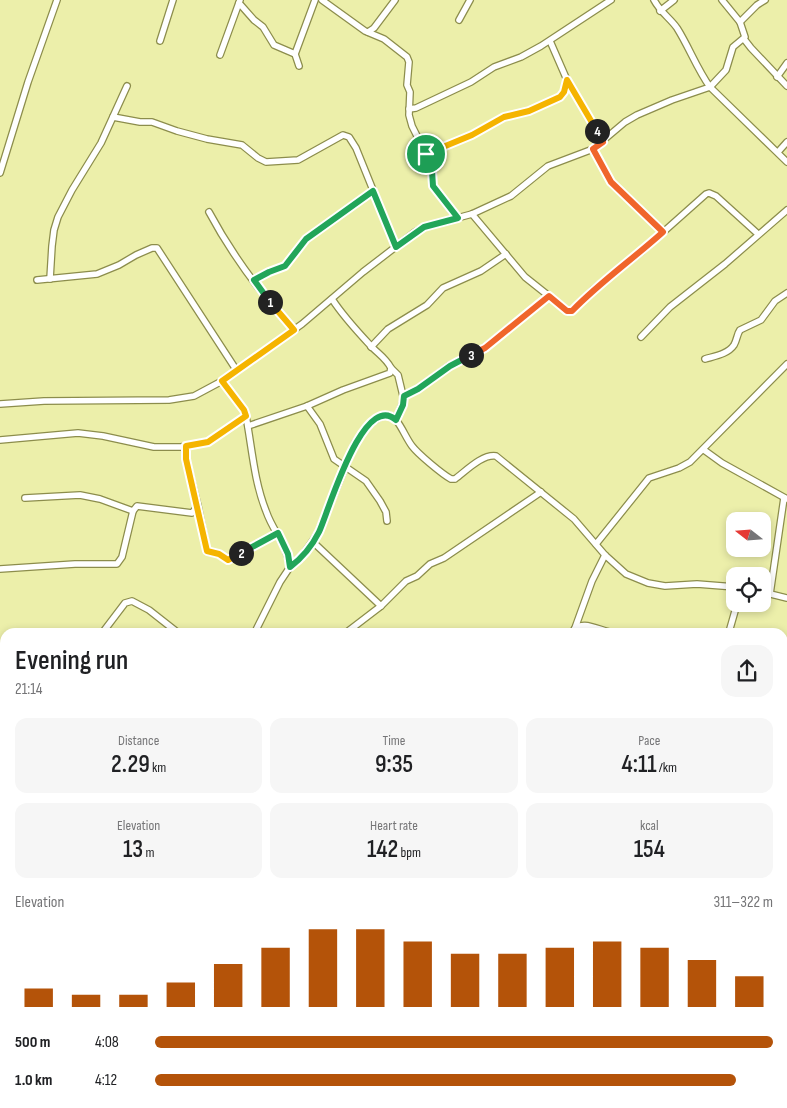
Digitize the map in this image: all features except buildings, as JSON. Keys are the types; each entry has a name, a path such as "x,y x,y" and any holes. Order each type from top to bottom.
{"street":[{"path":"0,173 31,73 57,0"},
{"path":"160,41 173,0"},
{"path":"299,66 295,54 315,0"},
{"path":"322,0 368,32 384,39 407,57 409,62 407,85 410,92 409,109 412,126 432,171 433,186 458,218"},
{"path":"368,32 374,28 395,0"},
{"path":"459,20 470,0"},
{"path":"409,109 416,108 471,82 494,67 521,57 550,41 611,0"},
{"path":"654,0 660,11 676,27 701,75 710,87 787,162"},
{"path":"660,11 674,0"},
{"path":"722,0 740,22 744,39 750,48 787,86"},
{"path":"740,22 757,4 765,0"},
{"path":"240,1 254,20 263,27 274,45 295,54"},
{"path":"220,55 240,1"},
{"path":"0,404 44,401 180,400 194,396 237,371 319,312 363,272 424,227 472,214 511,196 548,166 593,149 625,122 637,115 710,87 726,70 733,48 744,39"},
{"path":"550,41 567,80 603,142"},
{"path":"777,76 787,63"},
{"path":"426,154 472,135 504,117 529,111 560,97 564,92 567,80"},
{"path":"50,279 54,230 58,218 72,190 101,143 126,86"},
{"path":"113,117 140,122 152,122 207,139 242,145 266,162 298,160 313,153 339,136 350,137 396,247"},
{"path":"778,152 787,142"},
{"path":"593,149 611,182 663,232"},
{"path":"254,280 285,266 306,239 373,191"},
{"path":"472,214 525,277 567,311 572,311 593,290 642,251 706,194 709,193 716,196 758,234"},
{"path":"641,336 670,307 725,264 787,210"},
{"path":"209,212 223,239 277,311 294,330"},
{"path":"37,280 97,274 152,248 157,248 237,371"},
{"path":"371,347 388,329 424,307 443,288 481,271 506,254"},
{"path":"705,359 730,350 740,330 760,320 775,301 787,293"},
{"path":"404,396 418,389 450,366 485,348 549,296"},
{"path":"332,299 347,320 371,347 383,357 398,376 404,396 403,405 396,420"},
{"path":"596,544 649,478 686,465 704,450 731,419 787,364"},
{"path":"248,426 308,406 343,390 389,374 391,368"},
{"path":"222,381 244,410 261,497 268,516 288,554 290,567"},
{"path":"308,406 320,424 334,459 359,476 374,492 386,512 387,521"},
{"path":"257,628 290,567 300,559 313,542 355,444 364,430 382,415 387,415 396,420 416,450 451,479 454,479 475,463 493,455 496,456 574,519 605,555 626,574 648,583 665,586 697,584 726,586"},
{"path":"0,440 78,433 154,446 186,446 208,442 246,416"},
{"path":"186,446 186,459 207,551 219,554 227,560 231,559 278,533"},
{"path":"704,450 722,463 786,499 771,588"},
{"path":"353,628 381,606 406,581 417,576 430,564 444,558 541,492"},
{"path":"25,498 80,495 100,499 133,511"},
{"path":"0,569 75,564 118,564 122,558 133,511 137,506 192,513 198,506"},
{"path":"313,542 381,606"},
{"path":"575,628 592,581 605,555"},
{"path":"771,594 787,598"},
{"path":"106,628 124,603 132,601 149,610 172,628"},
{"path":"730,628 735,612"},
{"path":"577,628 582,625 593,628"}],"route":[{"path":"567,80 603,142 593,149 611,182 663,232 593,290 572,311 567,311 549,296 485,348 450,366 418,389 404,396 403,405 396,420 387,415 382,415 364,430 348,458 318,534 300,559 290,567 286,548 278,533 228,560 218,554 208,552 186,459 186,446 208,442 246,416 244,410 222,381 294,330 254,280 285,266 306,239 373,191 396,247 424,227 458,218 433,186 432,171 426,154 472,135 504,117 529,111 549,100 560,97 564,92 567,80"}]}
